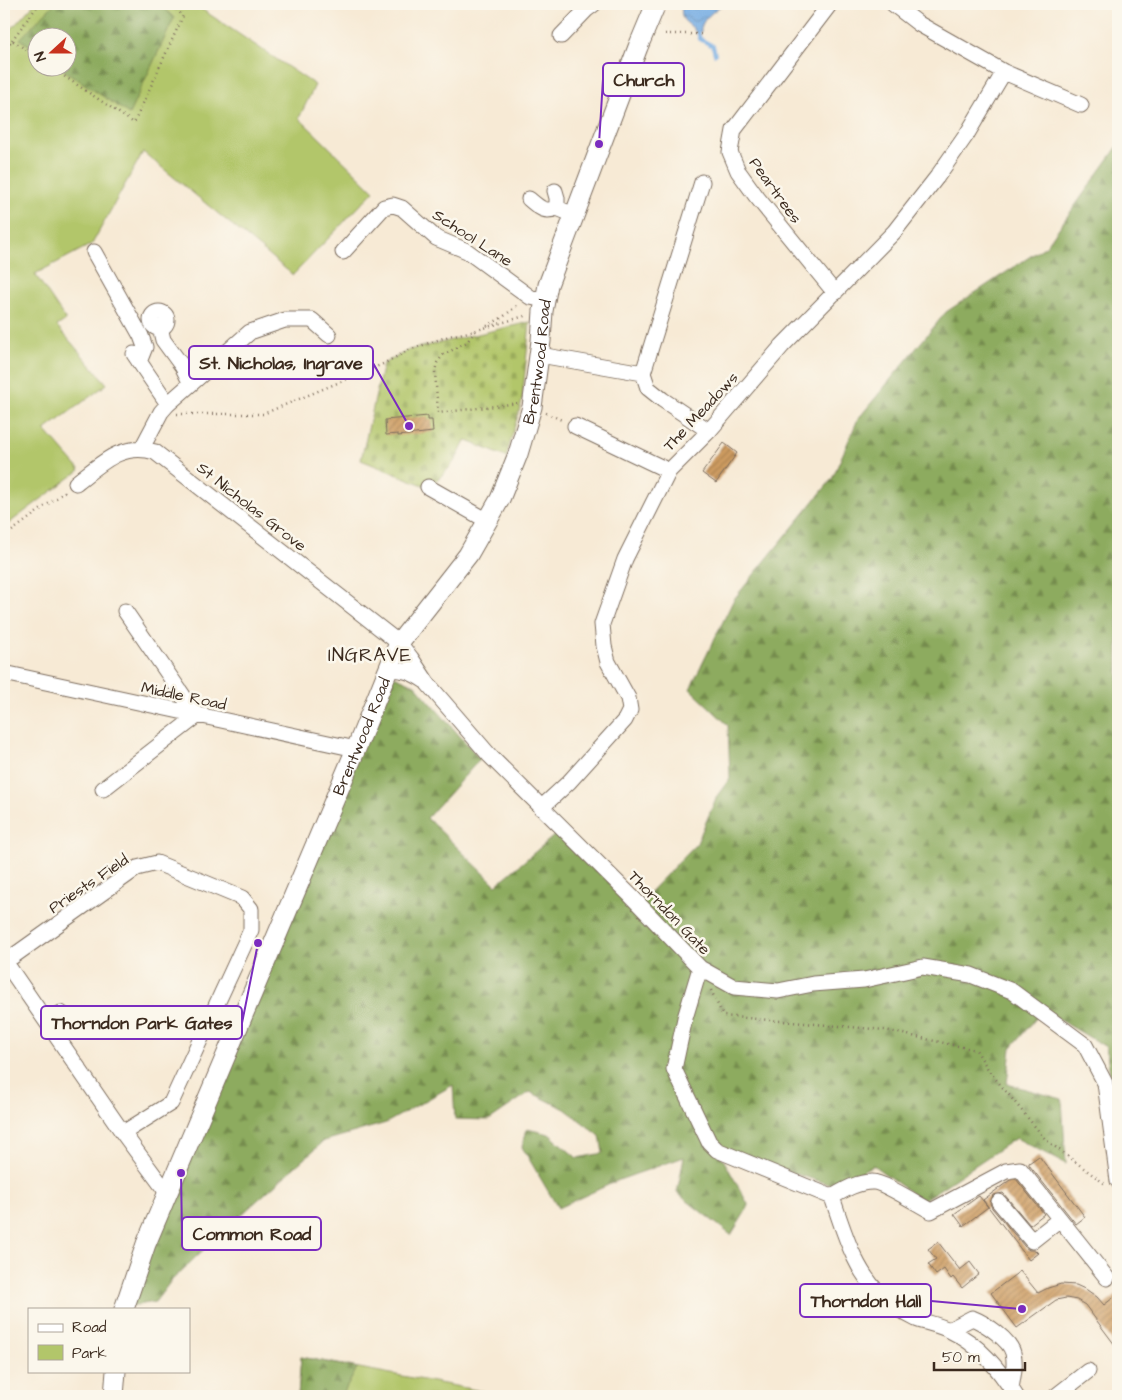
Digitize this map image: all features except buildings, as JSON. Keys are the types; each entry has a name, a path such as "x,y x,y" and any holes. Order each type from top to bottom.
{"main road":[{"name":"Brentwood Road","path":"124,1308 146,1244 356,750 399,643 468,555 500,499 518,454 532,405 540,355 544,305 566,212 652,5"},
{"path":"114,1396 116,1372"}],"street":[{"path":"561,36 594,4"},
{"name":"Peartrees","path":"830,4 734,130 730,152 738,171 756,196 835,293"},
{"path":"893,4 919,24 1004,72 1082,106"},
{"name":"The Meadows","path":"541,808 569,782 626,720 630,710 628,698 608,662 602,624 626,559 669,471 709,431 782,346 894,232 937,177 967,134 1004,72"},
{"path":"702,182 643,373 648,388 709,431"},
{"path":"556,191 566,212"},
{"path":"529,200 539,208 548,211 566,212"},
{"name":"School Lane","path":"343,252 384,207 393,205 402,208 436,238 467,251 544,305"},
{"path":"94,252 141,336 144,347 136,358 168,404"},
{"path":"76,483 110,457 127,450 142,448 161,412 168,404 250,332 285,320 312,320 329,335"},
{"path":"160,327 163,340 182,366 191,384"},
{"path":"540,355 643,373"},
{"path":"575,426 669,471"},
{"name":"St Nicholas Grove","path":"142,448 155,452 399,643"},
{"path":"428,487 488,521"},
{"path":"103,789 197,716 125,611"},
{"name":"Thorndon Gate","path":"399,643 428,684 490,756 632,896 700,968 685,1018 674,1069 709,1142 717,1150 832,1198"},
{"path":"388,670 396,669 414,673 428,684"},
{"name":"Middle Road","path":"4,673 356,750"},
{"name":"Priests Field","path":"4,961 137,868 157,863 242,898 251,909 251,930 171,1103 123,1133"},
{"path":"4,961 123,1133 168,1194"},
{"path":"700,968 734,987 778,991 813,984 864,980 923,967 971,975 1012,992 1085,1046 1112,1085 1115,1185"},
{"path":"48,1024 61,1013"},
{"path":"1013,1392 1002,1374 981,1351 950,1330 916,1318 884,1299 863,1276 846,1238 832,1198 845,1189 874,1181 931,1211 1006,1171 1020,1169 1107,1278"},
{"path":"999,1202 1032,1241 1060,1219"},
{"path":"950,1330 972,1318 982,1322 998,1334 1013,1351 1015,1369 1013,1392"},
{"path":"1056,1396 1088,1371"}],"path":[{"path":"4,51 39,4"},
{"path":"67,78 134,123 182,16 171,4"},
{"path":"665,34 702,34"},
{"path":"12,40 28,51"},
{"path":"526,294 516,307 503,317 474,331 466,342 443,355 437,363 435,371 438,413 532,405 575,426"},
{"path":"168,404 175,414 263,414 383,364 409,350 449,336 474,331 544,305"},
{"path":"4,537 76,483"},
{"path":"700,968 723,1016 885,1030 976,1050 990,1072 1046,1140 1115,1185"}],"green space":[{"path":"34,4 194,4 315,85 299,118 374,191 293,275 143,152 92,244 35,274 66,320 57,326 107,384 45,430 80,470 4,527 4,37"},
{"path":"54,4 160,4 174,18 129,114 76,78 78,78 78,28 31,28"},
{"path":"28,31 28,45 20,39"},
{"path":"1118,146 1118,1129 1106,1047 1043,1010 1011,1048 1007,1084 1062,1099 1066,1164 1016,1138 922,1201 873,1165 835,1186 718,1150 749,1206 731,1235 677,1193 684,1157 619,1180 558,1208 522,1147 527,1129 549,1134 577,1158 603,1153 600,1136 565,1109 530,1092 489,1120 455,1119 453,1085 386,1123 324,1141 222,1232 171,1281 155,1302 125,1307 387,673 415,685 480,759 427,818 496,885 562,829 639,903 697,843 717,796 730,778 728,725 690,689 734,599 832,479 858,419 946,312 1046,246"},
{"path":"530,322 522,401 506,457 465,440 459,455 451,466 428,487 361,460 383,364 409,350"},
{"path":"301,1357 508,1396 298,1396"},
{"path":"301,1357 357,1368 342,1396 298,1396"}],"water":[{"path":"682,4 723,4 705,19 701,32 696,33 682,16"}],"waterway":[{"path":"698,32 700,39 713,46 715,54"}],"place":[{"name":"Church","path":"599,144"},
{"name":"St. Nicholas, Ingrave","path":"409,426"},
{"name":"Thorndon Park Gates","path":"258,943"},
{"name":"Common Road","path":"181,1173"},
{"name":"Thorndon Hall","path":"1022,1309"}],"district":[{"name":"INGRAVE","path":"370,654"}]}
